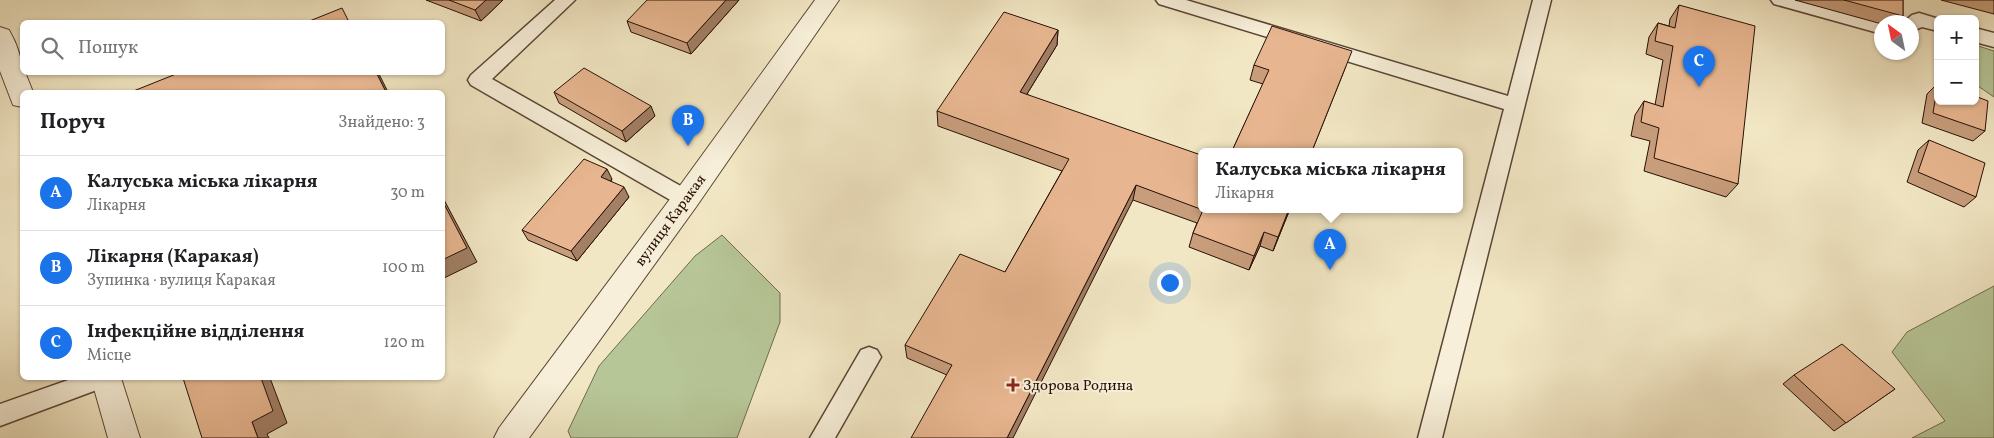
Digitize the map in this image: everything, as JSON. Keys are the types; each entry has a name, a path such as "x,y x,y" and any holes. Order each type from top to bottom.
{"street":[{"name":"вулиця Каракая","path":"510,438 686,199 827,0"},
{"path":"0,36 20,92"},
{"path":"107,380 124,438"}],"lane":[{"path":"566,0 478,80 686,199"},
{"path":"1165,0 1515,105"},
{"path":"1430,438 1542,0"},
{"path":"1780,0 1874,26"},
{"path":"1919,20 1934,23"},
{"path":"1979,36 1994,40"},
{"path":"822,438 869,358"},
{"path":"0,415 96,380"}],"green space":[{"path":"1979,46 1994,51 1994,97 1979,87"},
{"path":"722,235 780,293 780,322 737,438 571,438 568,431 599,366 695,256"},
{"path":"1994,286 1994,438 1912,438 1945,421 1892,352 1907,332"}],"building":[{"path":"449,0 486,0 475,10"},
{"path":"647,0 726,0 687,43 627,21"},
{"path":"1844,0 1903,0 1903,15"},
{"path":"1679,5 1755,26 1738,184 1654,158 1659,128 1641,122 1644,101 1663,107 1673,46 1655,41 1658,23 1675,28"},
{"path":"342,8 348,20 312,20"},
{"path":"1004,12 1058,30 1020,92 1198,154 1198,208 1136,185 1007,438 911,438 952,365 905,345 960,254 1005,272 1069,159 937,111"},
{"path":"1272,26 1352,51 1313,148 1233,148 1269,70 1254,65"},
{"path":"584,68 651,106 622,131 554,92"},
{"path":"174,75 378,75 385,90 136,90"},
{"path":"1979,98 1988,101 1985,131 1933,113 1934,105 1979,105"},
{"path":"1929,140 1985,163 1976,197 1918,172"},
{"path":"584,159 607,169 601,177 624,187 571,251 522,230"},
{"path":"445,206 467,248 445,259"},
{"path":"1202,213 1287,213 1278,237 1264,232 1254,256 1193,233"},
{"path":"1842,344 1895,389 1846,423 1794,375"},
{"path":"184,380 262,380 273,411 252,422 258,438 202,438"}],"place":[{"name":"Інфекційне відділення","path":"1699,87"},
{"name":"Лікарня (Каракая)","path":"688,146"},
{"name":"Калуська міська лікарня","path":"1330,270"},
{"name":"Здорова Родина","path":"1013,385"}]}
